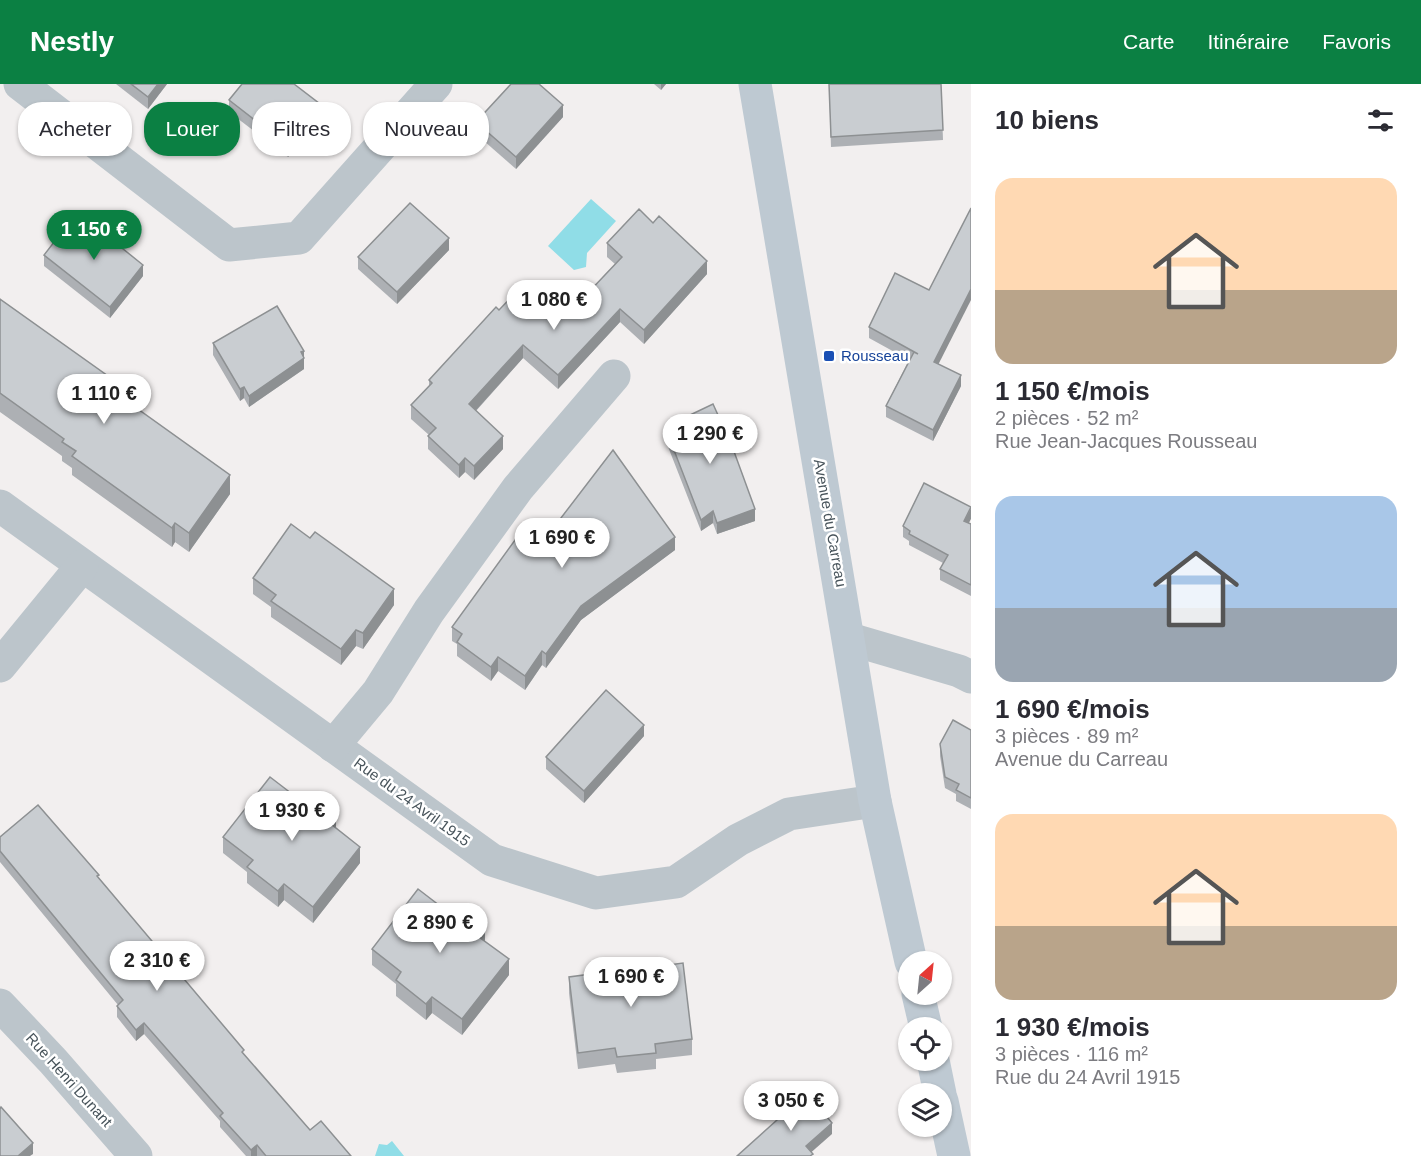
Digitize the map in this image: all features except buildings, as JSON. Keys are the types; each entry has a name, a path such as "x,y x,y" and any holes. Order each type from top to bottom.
{"street":[{"path":"0,95 9,84"},
{"path":"20,84 229,245 299,238 436,84"},
{"name":"Avenue du Carreau","path":"755,84 850,639 875,801 909,951"},
{"path":"333,746 378,692 429,611 518,488 614,375"},
{"name":"Rue du 24 Avril 1915","path":"0,506 492,860 596,893 676,882 738,840 789,814 875,801"},
{"path":"0,666 82,566"},
{"path":"850,639 959,670 971,677"},
{"name":"Rue Henri Dunant","path":"0,1005 53,1060 136,1156"},
{"path":"950,1137 954,1156"}],"water":[{"path":"591,199 616,221 587,253 586,267 574,270 548,246"},
{"path":"392,1141 404,1156 375,1156 379,1144 387,1145"}],"place":[{"name":"Rousseau","path":"829,356"}]}
